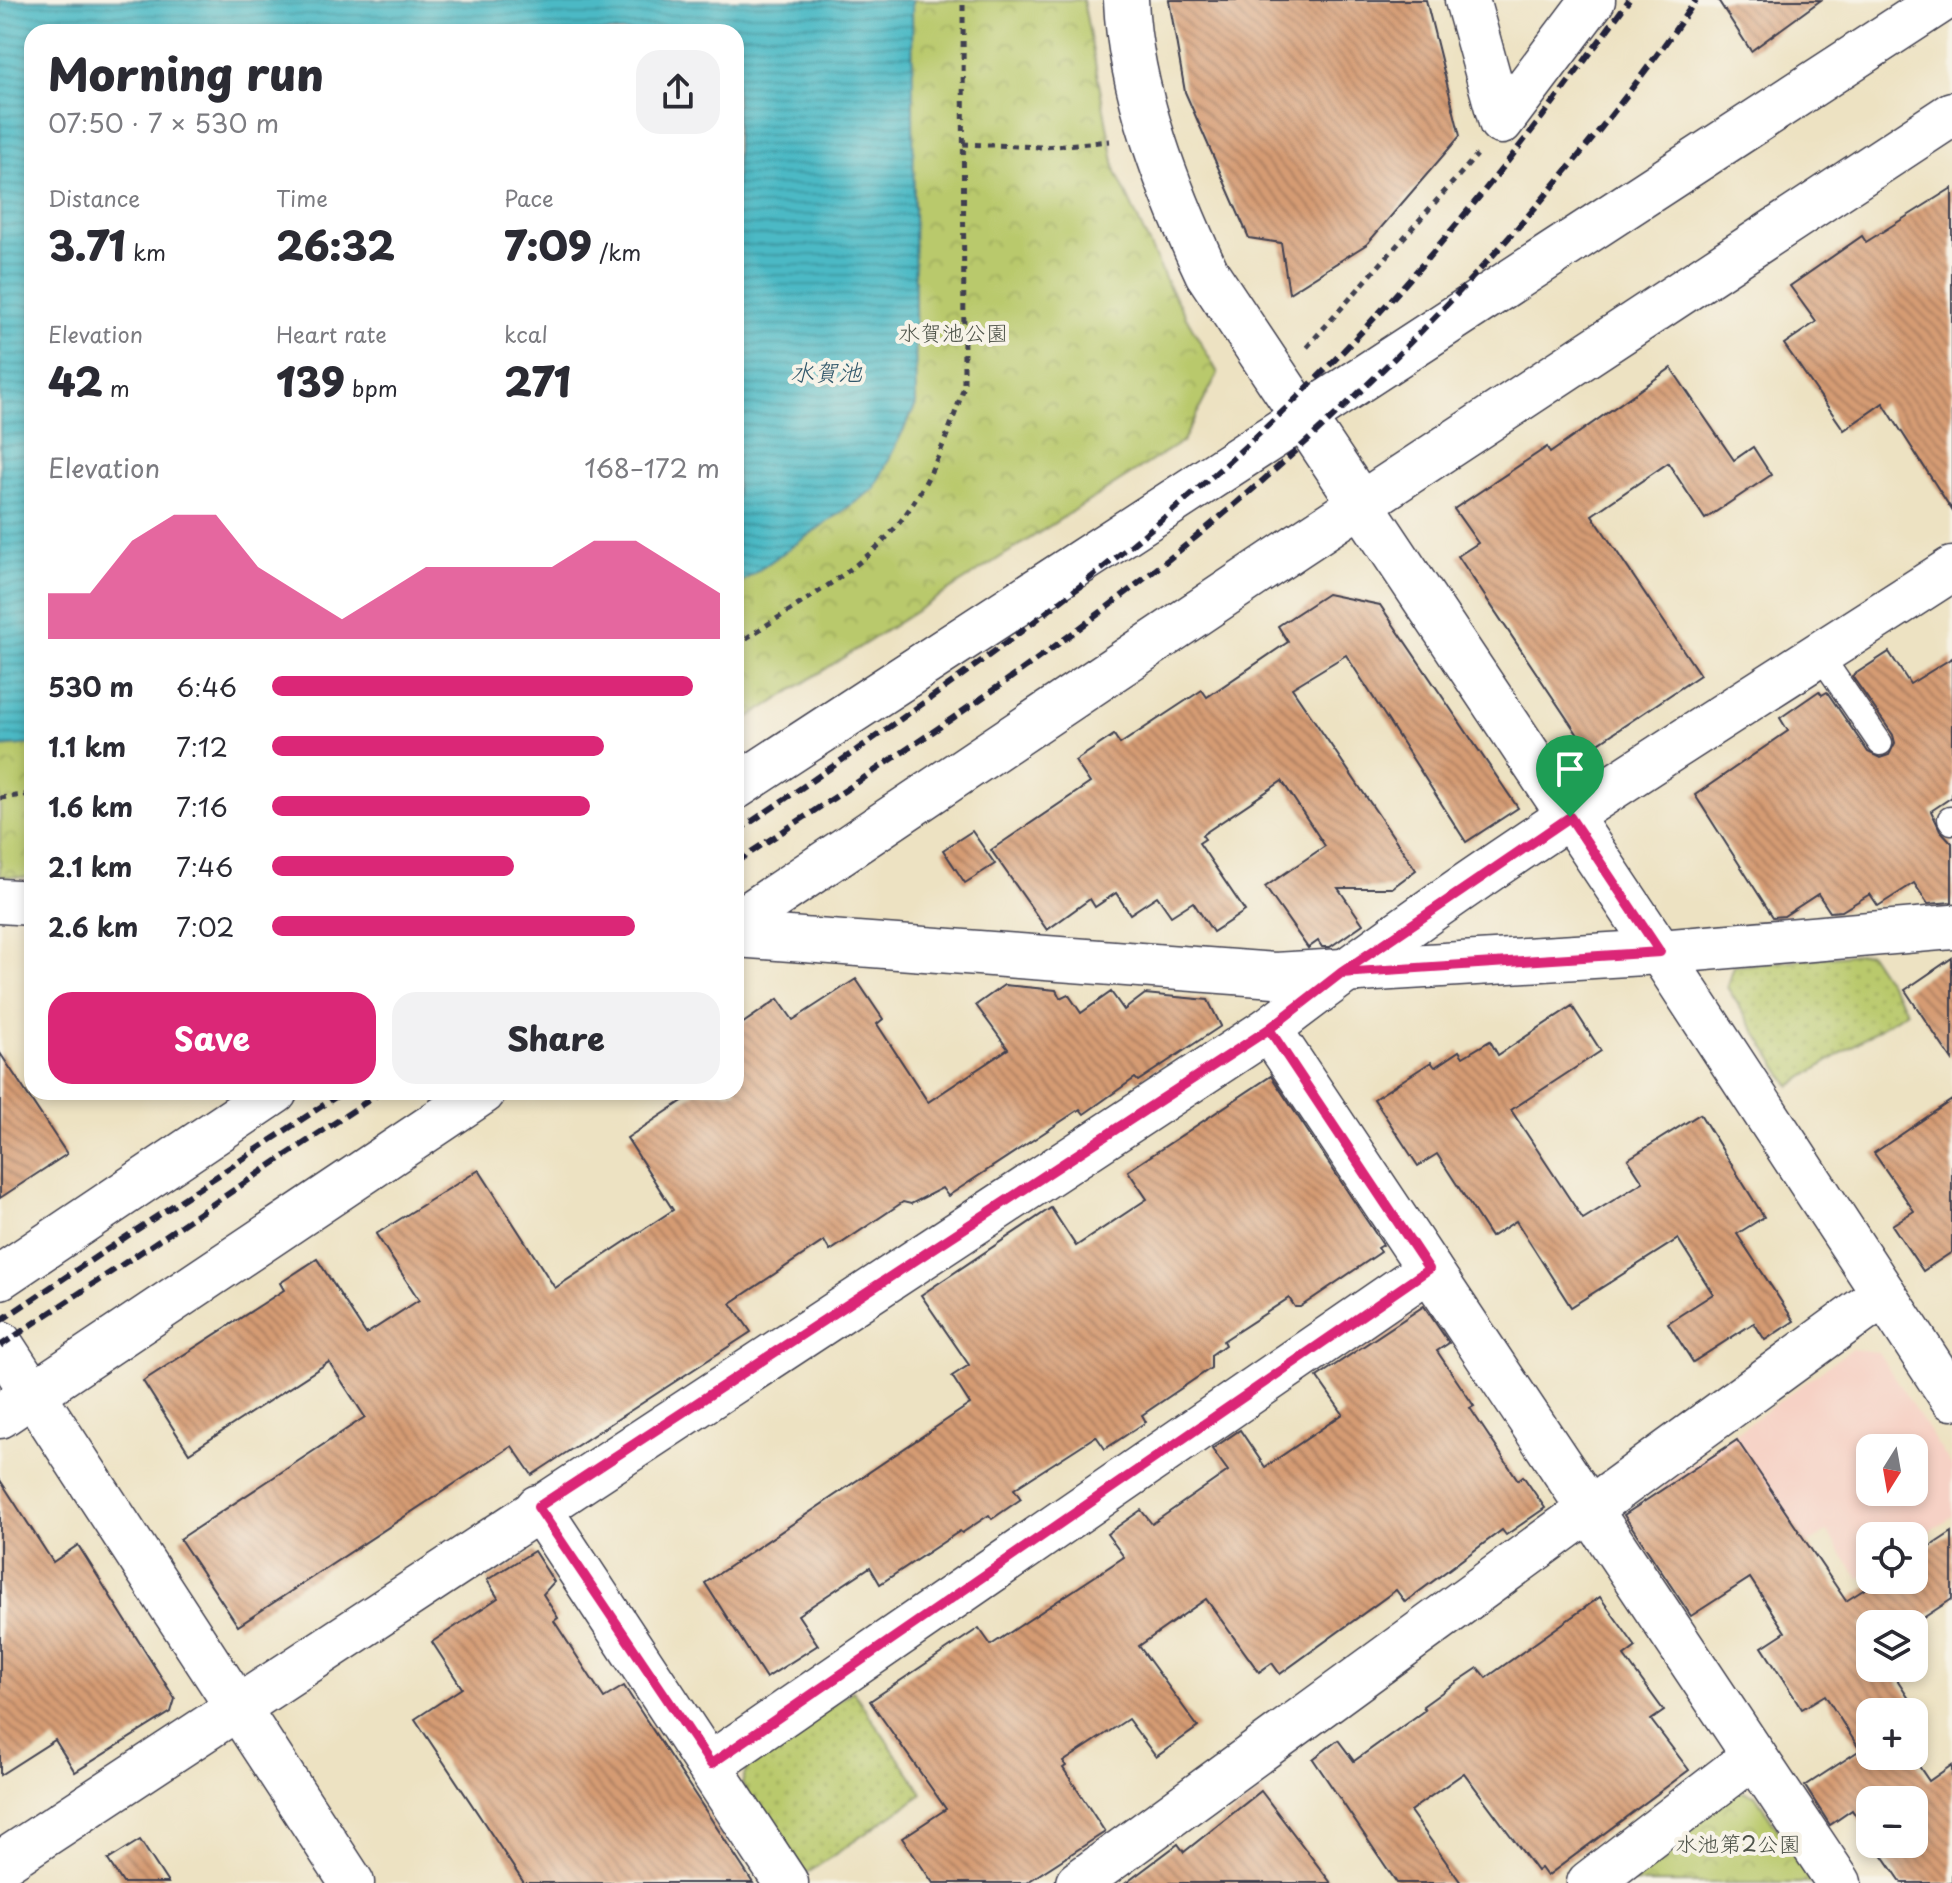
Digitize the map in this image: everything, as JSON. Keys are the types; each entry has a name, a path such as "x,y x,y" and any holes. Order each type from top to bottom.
{"street":[{"path":"1126,0 1127,24 1158,158 1207,273 1660,952 1952,1398"},
{"path":"1467,0 1501,122"},
{"path":"1501,122 1593,0"},
{"path":"744,782 1942,0"},
{"path":"744,918 1360,505 1949,122"},
{"path":"0,1864 538,1507 1269,1029 1341,973 1570,817 1952,569"},
{"path":"0,901 24,902"},
{"path":"744,936 1275,975 1660,952 1952,927"},
{"path":"1269,1029 1839,1883"},
{"path":"0,1277 263,1100"},
{"path":"16,1406 471,1100"},
{"path":"711,1764 1429,1269"},
{"path":"1078,1883 1884,1294"},
{"path":"0,1343 16,1406 236,1706 352,1883"},
{"path":"538,1507 711,1764 786,1883"},
{"path":"1589,1883 1754,1756"}],"lane":[{"path":"1820,655 1880,743"}],"path":[{"path":"744,640 868,555 917,497 944,447 964,387 963,0"},
{"path":"1307,347 1478,154 1501,122"},
{"path":"963,144 1044,147 1123,139"},
{"path":"0,798 24,795"}],"shaded area":[{"path":"1851,1349 1878,1352 1952,1467 1952,1516 1928,1532 1928,1522 1856,1522 1856,1575 1827,1532 1728,1592 1659,1489"}],"green space":[{"name":"水賀池公園","path":"0,0 1083,0 1116,172 1169,287 1218,373 1183,441 744,721 744,24 24,24 24,878 0,876"},
{"path":"1869,953 1907,1011 1790,1086 1727,987 1734,966"},
{"path":"853,1691 923,1794 803,1876 742,1784 747,1765"},
{"name":"水池第2公園","path":"1738,1791 1755,1795 1813,1883 1618,1883"}],"water":[{"name":"水賀池","path":"0,0 912,0 916,405 874,489 744,580 744,24 24,24 24,745 0,747"}],"building":[{"path":"1169,0 1426,0 1460,136 1367,244 1289,293 1281,243 1249,238 1185,92"},
{"path":"1718,0 1821,0 1751,51"},
{"path":"1952,188 1952,510 1883,403 1844,430 1784,344 1816,322 1790,286 1862,236 1866,242"},
{"path":"1671,368 1734,460 1753,447 1771,475 1705,519 1668,463 1592,515 1700,675 1588,750 1458,556 1478,543 1454,509 1547,447 1550,453"},
{"path":"1327,594 1380,605 1518,808 1466,842 1346,655 1292,688 1416,870 1392,888 1338,888 1363,924 1330,947 1322,947 1318,941 1308,948 1265,887 1325,846 1282,781 1202,835 1205,839 1199,843 1245,911 1213,932 1193,902 1171,916 1157,896 1130,914 1116,893 1095,907 1090,899 1047,930 991,850 1090,783 1075,761 1114,735 1120,744 1202,690 1207,697 1288,642 1278,626"},
{"path":"1889,652 1910,684 1952,658 1952,797 1931,811 1940,830 1952,843 1952,902 1928,904 1914,883 1878,906 1870,894 1842,911 1830,912 1818,894 1784,916 1773,917 1695,795 1788,731 1780,718 1819,691 1822,695 1827,692 1868,752 1880,758 1889,755 1895,743 1893,735 1852,676"},
{"path":"972,831 995,864 965,883 943,850"},
{"path":"1952,958 1952,1060 1905,990"},
{"path":"856,979 883,1019 877,1024 928,1102 1008,1049 976,1005 1004,985 1056,990 1060,998 1068,994 1081,1013 1111,992 1124,1010 1145,994 1208,1000 1221,1026 1138,1081 1135,1078 1084,1114 1080,1109 948,1196 942,1188 911,1204 903,1202 830,1251 824,1241 731,1303 751,1332 532,1475 512,1446 238,1626 180,1539 365,1417 329,1362 189,1453 143,1381 284,1290 280,1283 317,1259 366,1334 419,1300 376,1234 479,1170 555,1288 673,1210 627,1138 684,1100 744,1100 744,1022 778,999 793,1020"},
{"path":"1572,1006 1601,1051 1511,1110 1583,1219 1643,1182 1628,1159 1700,1114 1764,1217 1737,1234 1794,1321 1765,1340 1754,1323 1693,1362 1668,1323 1713,1294 1678,1239 1571,1307 1516,1221 1491,1237 1437,1154 1418,1166 1374,1099 1431,1062 1435,1067 1459,1051 1463,1057 1490,1041 1498,1055"},
{"path":"0,1053 24,1089 24,1100 31,1100 67,1154 0,1198"},
{"path":"1271,1076 1383,1245 1378,1248 1381,1252 1300,1307 1295,1307 1289,1298 1223,1341 1225,1345 1211,1355 1211,1368 1142,1415 1146,1422 1105,1449 1096,1436 1014,1489 1021,1499 992,1519 989,1515 962,1533 960,1531 880,1584 870,1567 798,1615 818,1645 766,1678 705,1583 970,1404 952,1376 969,1365 921,1295 1051,1208 1076,1246 1147,1199 1128,1171"},
{"path":"1952,1100 1952,1252 1923,1271 1892,1225 1914,1211 1874,1153"},
{"path":"1424,1306 1449,1343 1437,1351 1474,1406 1470,1408 1518,1480 1523,1476 1545,1508 1506,1535 1502,1530 1405,1602 1396,1590 1280,1674 1272,1663 1259,1672 1206,1599 1139,1646 1198,1727 1156,1757 1128,1719 1063,1762 1066,1766 1063,1768 1105,1832 1026,1883 933,1883 902,1838 946,1809 870,1701 979,1628 991,1645 1124,1557 1107,1534 1141,1510 1152,1524 1228,1471 1212,1449 1240,1430 1265,1467 1343,1414 1317,1377"},
{"path":"1737,1440 1846,1601 1857,1594 1928,1594 1928,1548 1952,1532 1952,1599 1928,1615 1928,1610 1856,1610 1856,1682 1898,1682 1908,1698 1856,1698 1856,1744 1825,1695 1802,1709 1762,1647 1785,1632 1750,1578 1691,1616 1624,1515"},
{"path":"0,1480 53,1562 78,1545 175,1699 171,1712 75,1772 55,1740 0,1775"},
{"path":"534,1551 554,1582 543,1594 558,1618 554,1621 604,1698 624,1686 753,1883 524,1883 415,1719 462,1688 432,1642 498,1598 487,1580"},
{"path":"1600,1597 1636,1647 1624,1656 1664,1711 1651,1720 1689,1770 1547,1876 1541,1868 1537,1871 1464,1773 1410,1811 1461,1883 1397,1883 1313,1759 1338,1740 1354,1761 1425,1710 1423,1706 1478,1668 1486,1678"},
{"path":"1856,1753 1856,1770 1922,1770 1929,1781 1952,1765 1952,1883 1902,1883 1885,1858 1928,1858 1928,1786 1856,1786 1856,1816 1852,1810 1830,1825 1805,1786"},
{"path":"1261,1791 1331,1883 1126,1883 1178,1844 1184,1852"},
{"path":"140,1840 168,1883 123,1883 108,1860"}],"railway":[{"path":"744,827 940,691 1072,592 1137,541 1261,432 1410,279 1501,170 1629,0"},
{"path":"744,857 1053,648 1182,549 1264,479 1344,407 1495,253 1633,87 1696,0"},
{"path":"0,1321 331,1100"},
{"path":"0,1346 369,1100"}],"route":[{"path":"1570,817 1341,973 1269,1029 538,1507 711,1764 1429,1269 1269,1029 1341,973 1660,952 1570,817"}]}
